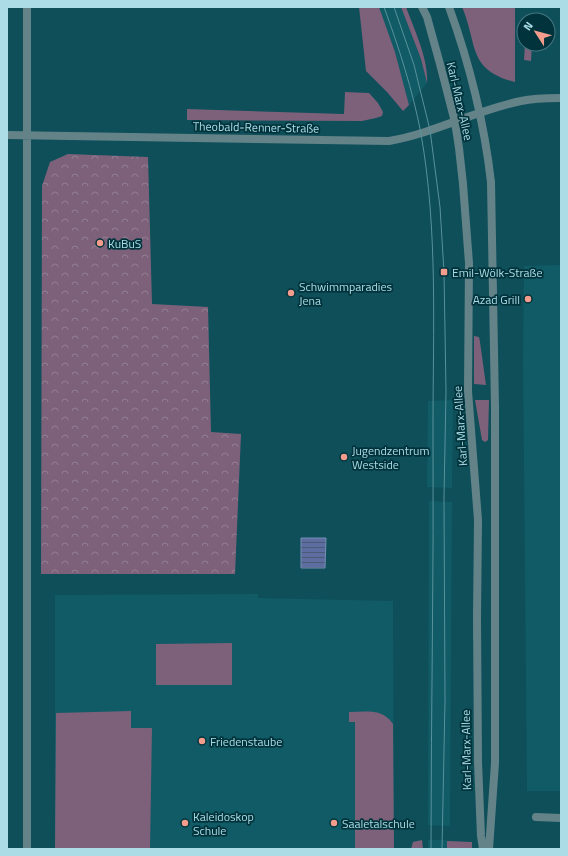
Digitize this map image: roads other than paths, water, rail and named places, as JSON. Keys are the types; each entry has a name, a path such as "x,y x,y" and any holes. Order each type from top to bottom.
{"street":[{"path":"27,849 28,7"},
{"name":"Karl-Marx-Allee","path":"422,7 427,17 455,122 462,177 468,264 468,391 478,520 478,762 481,836 484,849"},
{"name":"Karl-Marx-Allee","path":"449,7 468,61 487,147 491,182 495,407 495,763 488,849"},
{"name":"Theobald-Renner-Straße","path":"7,135 389,141 421,133 521,101 561,98"},
{"path":"536,818 561,818"}],"tram line":[{"path":"384,7 405,70 418,118 430,207 434,317 431,849"},
{"path":"394,7 414,65 430,130 440,207 444,272 446,391 444,497 445,701 442,849"}],"place":[{"name":"KuBuS","path":"100,243"},
{"name":"Emil-Wölk-Straße","path":"444,272"},
{"name":"Schwimmparadies Jena","path":"291,293"},
{"name":"Azad Grill","path":"528,299"},
{"name":"Jugendzentrum Westside","path":"344,457"},
{"name":"Friedenstaube","path":"202,741"},
{"name":"Kaleidoskop Schule","path":"185,823"},
{"name":"Saaletalschule","path":"334,823"}]}
